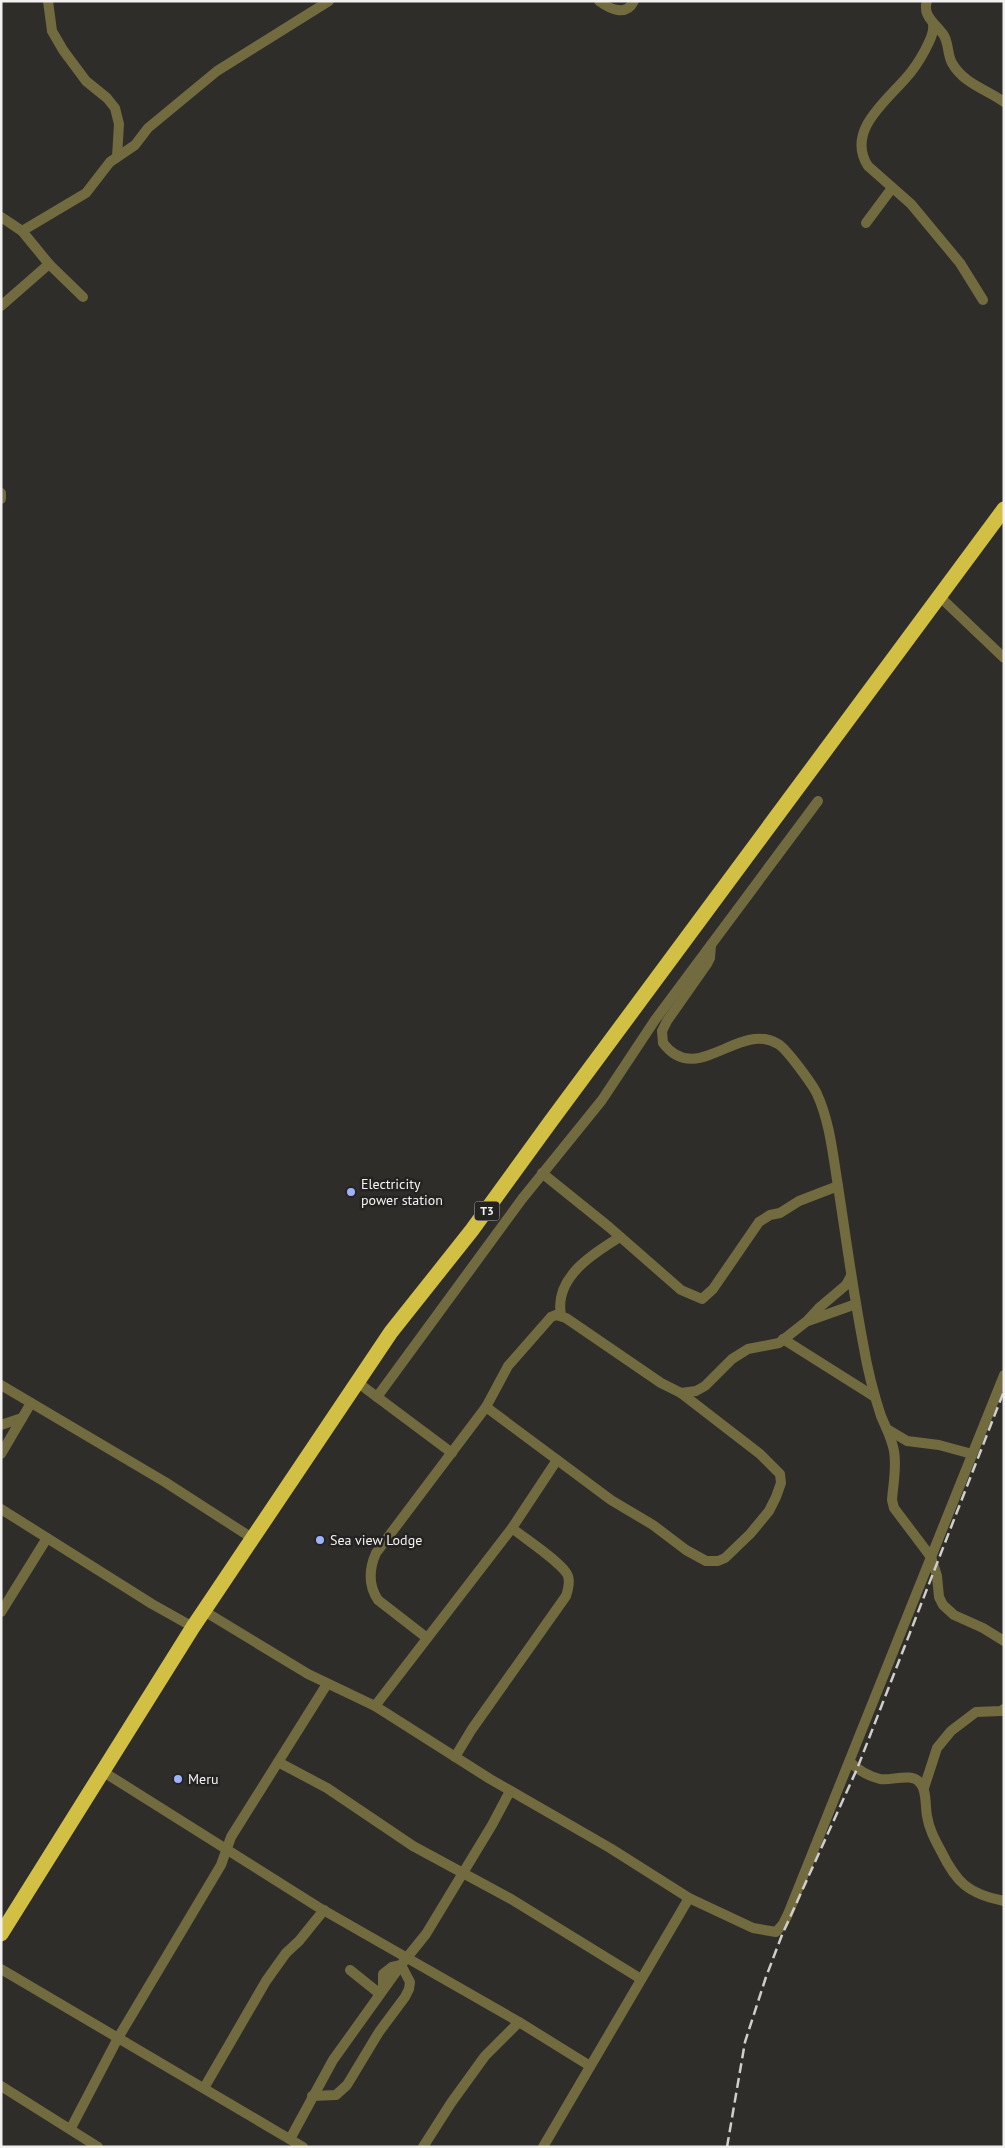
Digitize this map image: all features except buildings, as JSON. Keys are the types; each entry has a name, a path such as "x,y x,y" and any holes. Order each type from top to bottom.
{"highway":[{"name":"T3","path":"1,1934 193,1627 391,1332 472,1230 1004,509"}],"street":[{"path":"48,1 52,31 63,50 86,81 107,98 114,108 119,124 117,157"},
{"path":"22,230 86,193 105,168 135,145 148,128 222,68 328,1"},
{"path":"599,1 613,10 623,10 631,6 634,1"},
{"path":"927,1 925,7 927,12 933,24 944,36 951,61 960,74 974,85 1004,102"},
{"path":"933,24 932,34 918,64 881,103 872,117 862,139 865,162 911,204 950,250 983,300"},
{"path":"866,223 892,188"},
{"path":"1,217 22,230 49,264 83,297"},
{"path":"1,306 49,264"},
{"path":"1,494 1,499"},
{"path":"939,596 1004,658"},
{"path":"377,1397 542,1173 602,1100 656,1020 818,801"},
{"path":"711,945 710,958 707,964 662,1031 663,1043 677,1054 692,1060 709,1056 727,1047 752,1039 764,1039 779,1044 817,1092 829,1135 866,1362 895,1454 892,1500 894,1508 931,1556 937,1576 939,1597 943,1605 954,1615 983,1628 1004,1641"},
{"path":"542,1173 620,1237 672,1284 691,1296 702,1299 719,1281 759,1222 770,1215 780,1213 800,1201 838,1186"},
{"path":"486,1407 611,1500 653,1525 696,1556 712,1562 725,1558 737,1548 769,1511 781,1484 780,1474 760,1454 681,1394 667,1387 561,1315 558,1303 566,1282 597,1251 620,1237"},
{"path":"681,1394 696,1391 705,1386 732,1359 748,1349 779,1343 807,1321 820,1306 846,1285 851,1276"},
{"path":"807,1321 856,1304"},
{"path":"427,1638 378,1600 373,1592 370,1571 376,1553 486,1407 508,1366 551,1317 561,1315"},
{"path":"783,1339 876,1397"},
{"path":"204,1611 327,1684 375,1706 510,1791 618,1853 689,1898 752,1928 776,1932 788,1914 1004,1375"},
{"path":"357,1382 452,1453"},
{"path":"1,1385 165,1482 252,1538"},
{"path":"1,1454 31,1403"},
{"path":"1,1425 22,1418"},
{"path":"887,1429 907,1441 939,1444 972,1454"},
{"path":"375,1706 512,1528 557,1460"},
{"path":"1,1509 152,1604 193,1627"},
{"path":"455,1757 472,1729 568,1591 569,1577 562,1568 512,1528"},
{"path":"1,1612 47,1538"},
{"path":"71,2128 118,2038 221,1865 231,1837 327,1684"},
{"path":"1004,1710 976,1712 966,1718 937,1748 924,1788 929,1828 954,1876 962,1884 982,1895 1004,1901"},
{"path":"278,1762 327,1788 412,1846 511,1900 641,1979"},
{"path":"850,1762 870,1776 880,1779 911,1777 918,1780 924,1788"},
{"path":"911,1777 932,1762"},
{"path":"102,1770 404,1961 519,2022 590,2066"},
{"path":"290,2139 333,2060 404,1961 426,1934 492,1825 510,1791"},
{"path":"543,2147 689,1898"},
{"path":"204,2088 266,1981 286,1953 299,1941 324,1910"},
{"path":"312,2096 336,2095 347,2085 379,2032 406,1997 410,1982 404,1961"},
{"path":"1,1969 303,2147"},
{"path":"350,1970 382,1992"},
{"path":"423,2147 451,2103 485,2056 519,2022"},
{"path":"1,2086 71,2128 98,2147"}],"railway":[{"path":"727,2147 745,2042 766,1977 782,1935 857,1769 1004,1391"}],"place":[{"name":"Electricity power station","path":"351,1192"},
{"name":"Sea view Lodge","path":"320,1540"},
{"name":"Meru","path":"178,1779"}]}
